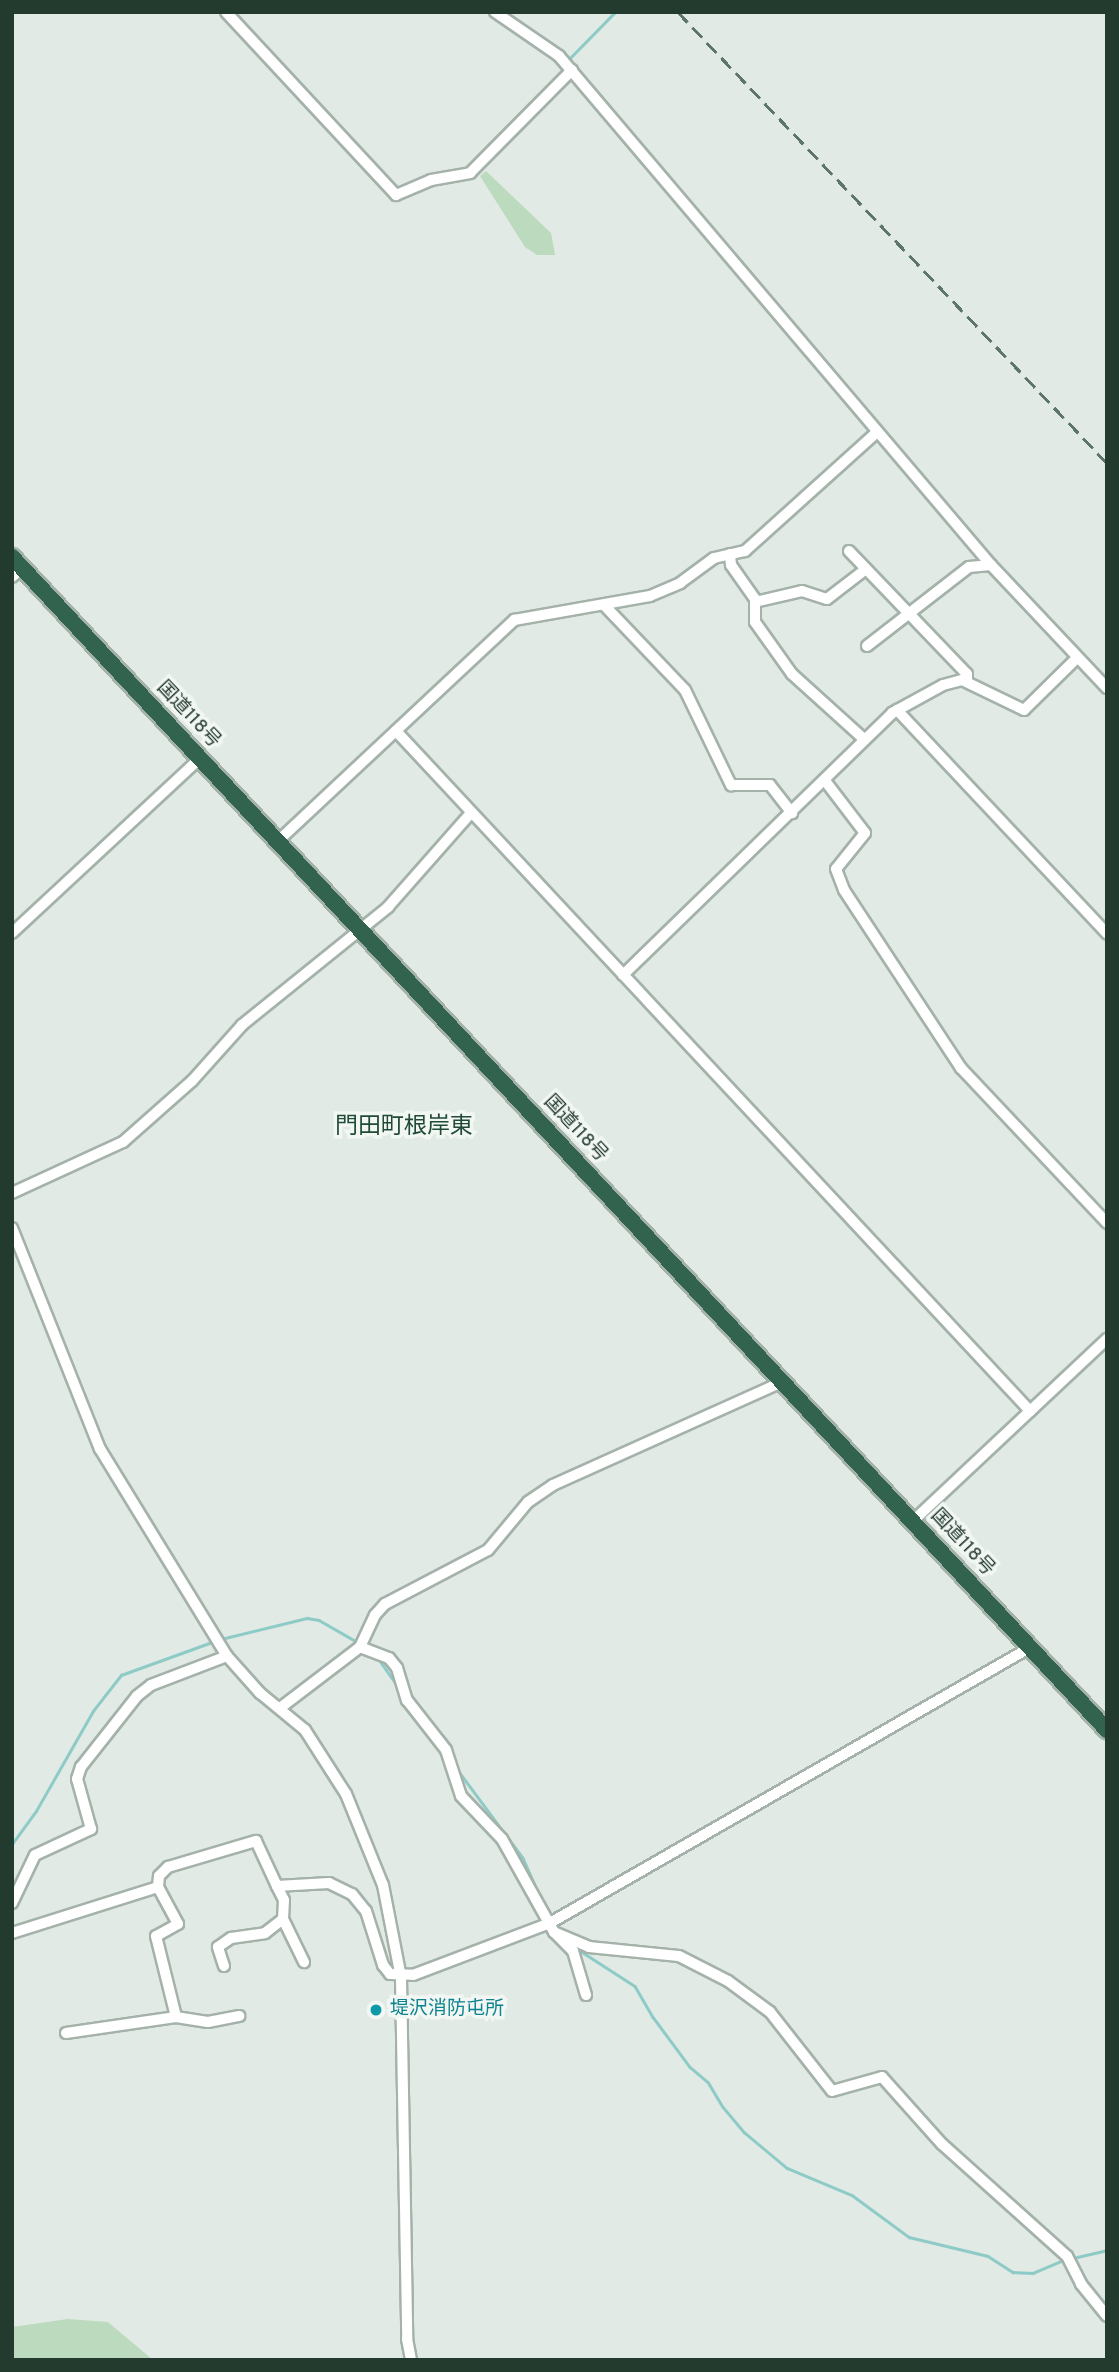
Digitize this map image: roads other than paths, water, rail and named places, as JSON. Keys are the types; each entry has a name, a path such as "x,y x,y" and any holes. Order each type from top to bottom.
{"highway":[{"name":"国道118号","path":"16,568 200,758 1107,1730"}],"street":[{"path":"226,12 397,195 431,180 460,178 470,173 572,71"},
{"path":"495,12 545,43 572,71 991,565 1107,688"},
{"path":"277,842 514,620 529,613 604,605 666,591 714,558 756,544 877,432"},
{"path":"849,551 967,674 967,680"},
{"path":"730,554 755,602 755,622 792,674 865,740"},
{"path":"867,646 969,567 991,565"},
{"path":"755,602 802,591 827,599 866,569"},
{"path":"604,605 685,690 731,785 770,785 792,813"},
{"path":"623,975 826,782 897,710 943,685 967,680 1024,710 1077,658"},
{"path":"897,710 1107,934"},
{"path":"396,731 1030,1411"},
{"path":"12,933 200,758"},
{"path":"826,782 864,826 865,837 836,869 837,879 858,912 961,1068 1107,1223"},
{"path":"12,1193 123,1142 192,1081 242,1025 388,907 471,813"},
{"path":"12,1228 100,1449 227,1656 306,1730 346,1794 368,1842 383,1885 401,1978 411,2360"},
{"path":"913,1521 1107,1339"},
{"path":"280,1708 360,1647 375,1615 385,1604 488,1550 528,1502 553,1485 598,1461 672,1434 782,1382"},
{"path":"360,1647 389,1658 397,1668 407,1700 446,1750 461,1796 502,1839 552,1928 573,1951 586,1995"},
{"path":"401,1978 552,1928 1031,1647"},
{"path":"12,1903 36,1855 90,1829 77,1779 137,1696 151,1685 227,1656"},
{"path":"176,2017 156,1936 177,1924 158,1886 159,1876 168,1867 256,1842 284,1900 283,1919 304,1962"},
{"path":"277,1885 328,1883 352,1894 366,1911 383,1965 401,1978"},
{"path":"12,1933 158,1886"},
{"path":"224,1966 218,1947 232,1938 265,1933 283,1919"},
{"path":"552,1928 589,1947 679,1956 728,1981 770,2012 832,2091 882,2077 942,2144 1067,2256 1081,2284 1107,2316"},
{"path":"66,2033 146,2025 176,2017 208,2022 239,2016"}],"waterway":[{"path":"570,58 615,12"},
{"path":"221,1639 307,1618 319,1620 359,1643"},
{"path":"12,1844 36,1811 93,1711 121,1675 215,1641"},
{"path":"378,1658 398,1687"},
{"path":"457,1769 523,1858 542,1901"},
{"path":"576,1948 635,1986 653,2017 690,2067 708,2082 723,2107 744,2132 787,2168 852,2195 909,2237 988,2256 1013,2272 1033,2273 1066,2259"},
{"path":"1073,2258 1107,2250"}],"railway":[{"path":"678,12 1107,463"}],"place":[{"name":"堤沢消防屯所","path":"376,2010"}],"district":[{"name":"門田町根岸東","path":"404,1128"}]}
